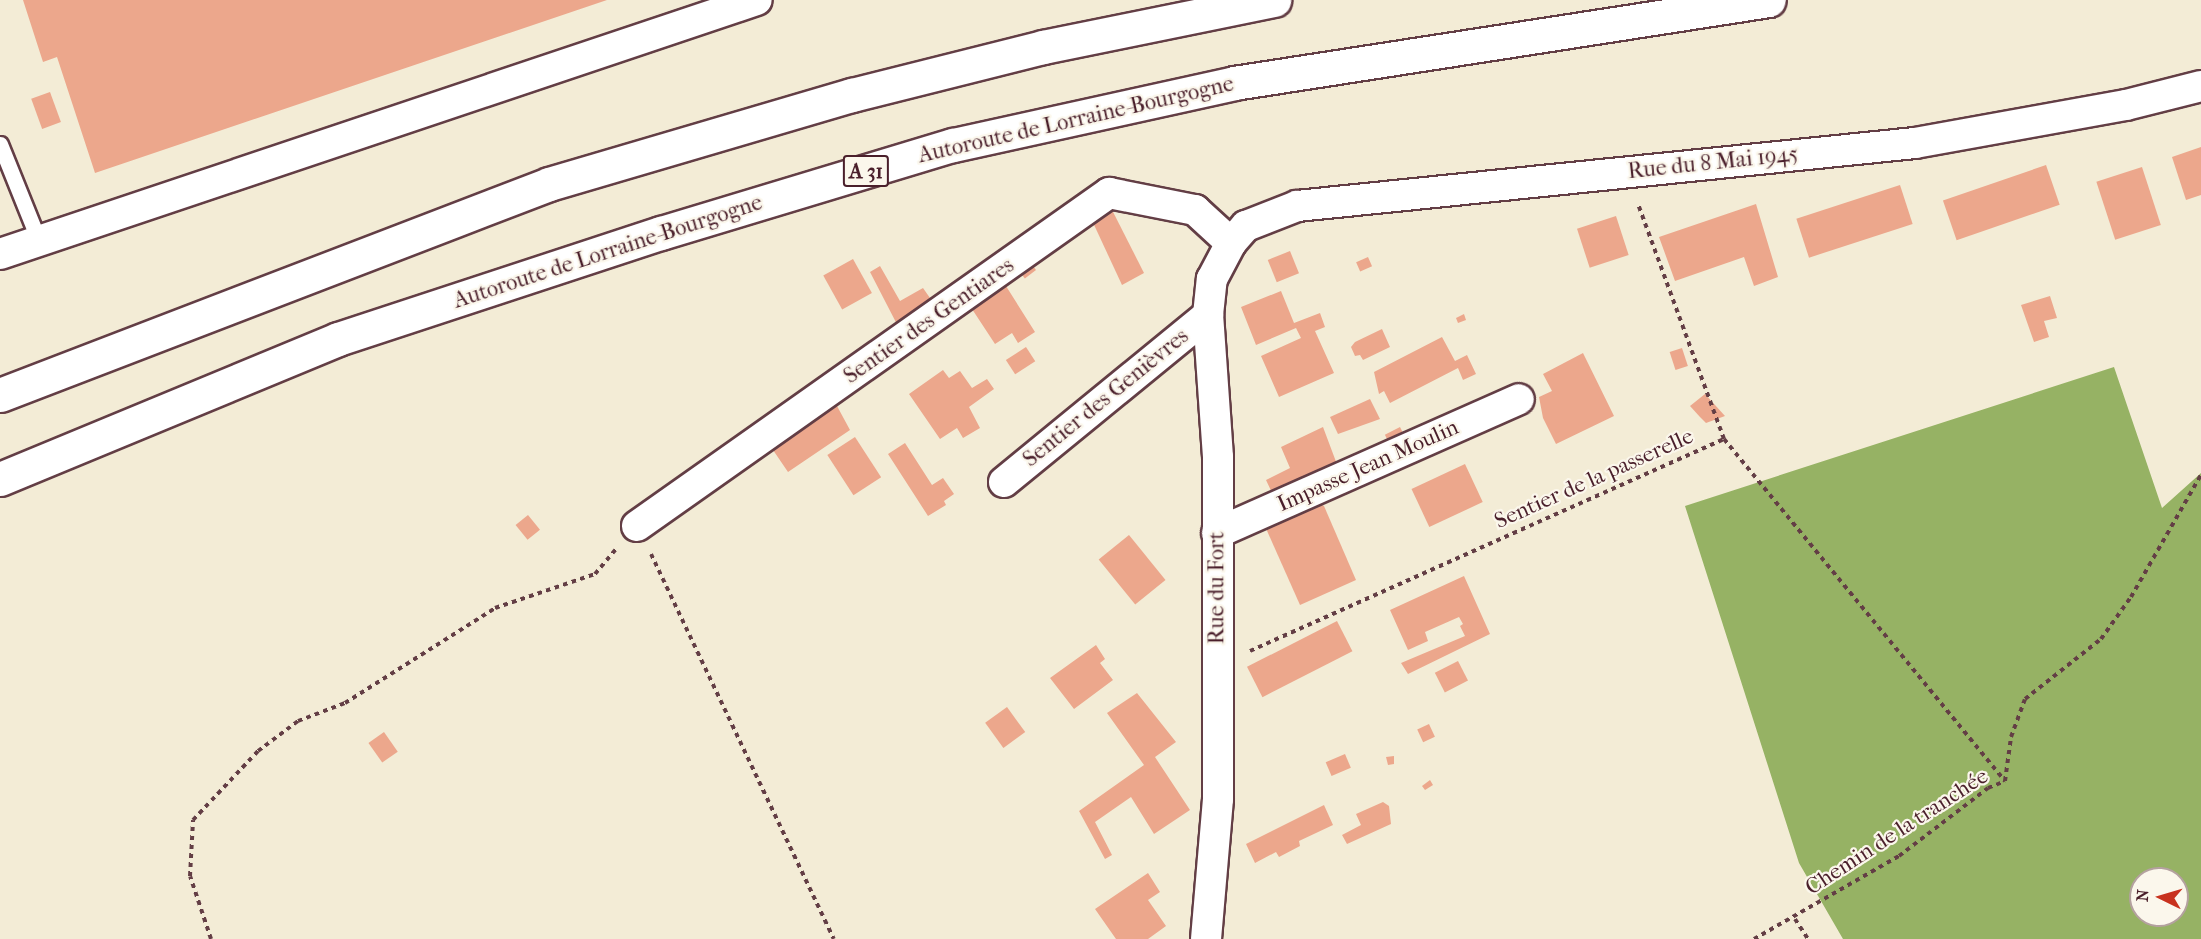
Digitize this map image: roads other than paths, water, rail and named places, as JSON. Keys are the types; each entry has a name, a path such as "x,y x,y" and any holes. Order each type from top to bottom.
{"highway":[{"path":"0,395 549,184 852,95 1043,46 1274,0"},
{"name":"Autoroute de Lorraine-Bourgogne","path":"0,479 338,339 661,233 953,145 1234,83 1769,0"}],"street":[{"path":"0,254 757,0"},
{"name":"Rue du 8 Mai 1945","path":"1231,243 1246,226 1298,206 1915,143 2126,105 2201,86"},
{"name":"Sentier des Gentiares","path":"637,526 1109,193 1195,210 1231,243"},
{"name":"Rue du Fort","path":"1206,939 1218,799 1218,457 1208,315 1212,279 1231,243"},
{"name":"Sentier des Genièvres","path":"1004,482 1208,315"},
{"name":"Impasse Jean Moulin","path":"1217,533 1519,399"}],"lane":[{"path":"0,144 39,241"}]}
